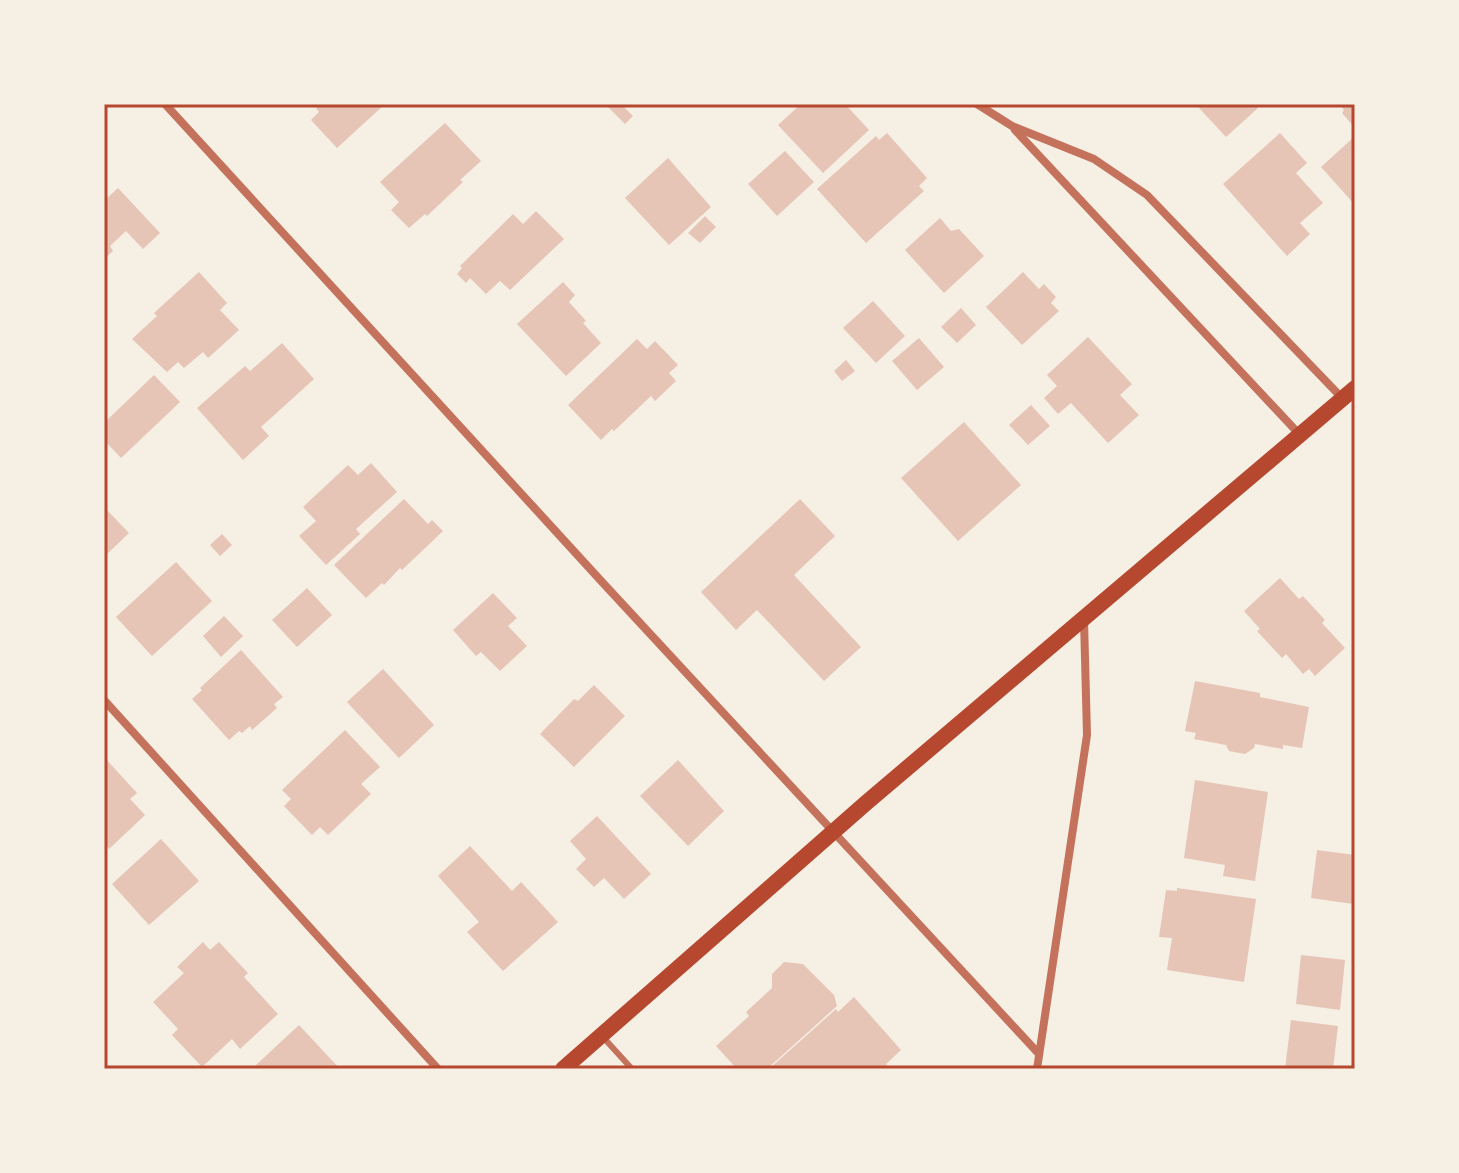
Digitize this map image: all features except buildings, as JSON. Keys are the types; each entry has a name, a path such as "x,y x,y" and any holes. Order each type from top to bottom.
{"main road":[{"path":"563,1069 832,832 1349,394"}],"street":[{"path":"165,104 1039,1054"},
{"path":"977,104 1012,126 1094,159 1147,195 1349,394"},
{"path":"1012,126 1300,435"},
{"path":"1037,1069 1087,735 1084,620"},
{"path":"104,700 438,1069"}],"lane":[{"path":"602,1035 632,1069"}]}
